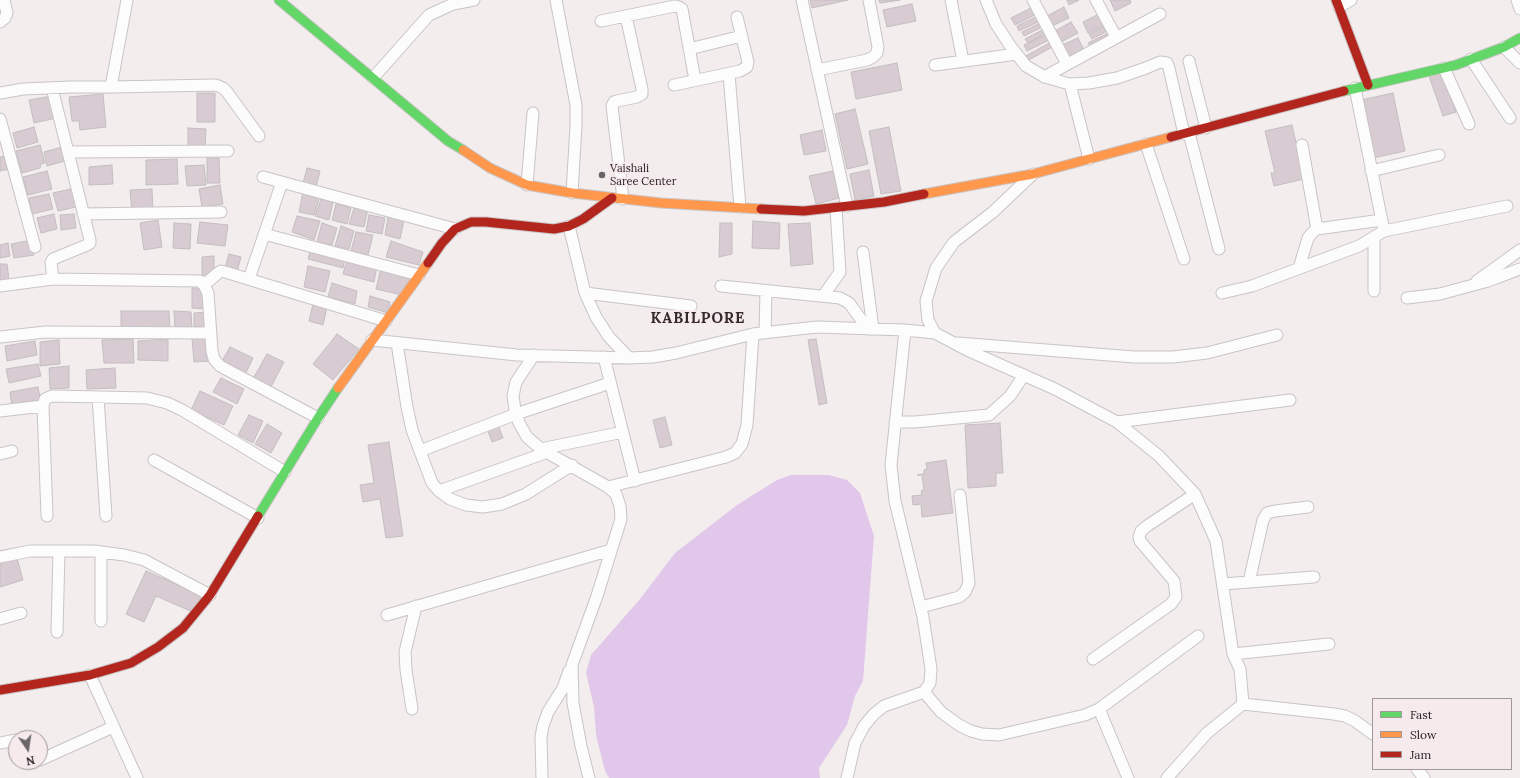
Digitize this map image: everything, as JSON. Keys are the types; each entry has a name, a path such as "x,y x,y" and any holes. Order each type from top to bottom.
{"street":[{"path":"0,22 5,18 7,13 4,0"},
{"path":"111,88 127,0"},
{"path":"279,0 448,141 490,168 527,185 618,199 661,203 804,211 884,202 1033,174 1355,88 1444,68 1504,47 1520,38"},
{"path":"373,78 429,15 453,4 474,0"},
{"path":"556,0 576,105 572,193"},
{"path":"802,0 817,70 842,207 840,272 823,296"},
{"path":"817,70 867,60 877,53 878,47 869,0"},
{"path":"951,0 962,61"},
{"path":"986,0 996,24 1016,54 1026,66 1044,77 1070,84 1089,83 1117,78 1160,62 1167,63 1219,249"},
{"path":"1033,0 1067,64"},
{"path":"1096,0 1116,37"},
{"path":"1351,0 1337,3 1368,85"},
{"path":"1517,0 1520,9"},
{"path":"601,21 675,6 679,7 682,9 695,80"},
{"path":"1044,77 1160,14"},
{"path":"618,199 612,106 614,102 637,97 642,94 626,16"},
{"path":"674,85 729,74 747,67 748,62 737,17"},
{"path":"689,49 742,36"},
{"path":"1504,47 1520,63"},
{"path":"934,65 1016,54"},
{"path":"1471,59 1510,118"},
{"path":"1189,61 1206,128"},
{"path":"1444,68 1469,124"},
{"path":"729,74 740,207"},
{"path":"1070,84 1089,159"},
{"path":"0,93 23,89 216,85 223,88 259,136"},
{"path":"52,88 90,243 53,259 51,262 53,279"},
{"path":"1222,293 1252,286 1359,246 1374,237 1383,225 1355,88"},
{"path":"527,185 533,113"},
{"path":"0,119 35,247"},
{"path":"1146,144 1184,259"},
{"path":"1302,146 1317,229"},
{"path":"68,152 228,151"},
{"path":"1371,171 1439,155"},
{"path":"935,333 928,320 926,301 936,268 954,242 993,212 1033,174"},
{"path":"263,177 455,229"},
{"path":"249,279 282,182"},
{"path":"0,690 90,675 131,663 158,647 183,628 210,595 318,418 442,243 455,229 471,222 486,222 554,229 568,226 583,219 618,199"},
{"path":"1299,268 1308,238 1317,229 1383,225 1507,206"},
{"path":"83,214 221,212"},
{"path":"568,226 585,293 596,317 609,337 629,358"},
{"path":"264,234 419,275"},
{"path":"1374,237 1374,291"},
{"path":"1470,286 1520,250"},
{"path":"863,252 870,329"},
{"path":"1407,298 1440,294 1470,286 1520,269"},
{"path":"204,285 221,271 386,321"},
{"path":"0,286 53,279 200,281 204,285 208,294 212,351 214,359 220,366 318,418"},
{"path":"721,286 840,298 849,303 870,329"},
{"path":"765,333 766,291"},
{"path":"585,293 691,306"},
{"path":"372,340 517,355 629,358 653,357 676,353 753,334 817,327 905,330 935,333 967,350 1055,389 1117,422 1159,456 1195,494 1216,541 1233,654 1240,670 1243,704"},
{"path":"846,777 856,743 864,726 874,714 884,706 924,692 930,683 931,669 921,607 895,501 891,464 905,330"},
{"path":"0,337 45,332 211,333"},
{"path":"608,487 726,458 735,453 742,444 747,425 753,334"},
{"path":"953,343 1134,357 1174,357 1206,353 1277,335"},
{"path":"397,343 412,430 432,483 439,492 450,499 466,505 483,507 502,504 526,494 572,466"},
{"path":"534,355 516,382 513,396 519,423 528,437 545,451 608,487 616,494 620,506 621,520 597,596 572,665 563,688 548,712 543,726 541,737 542,778"},
{"path":"604,357 635,480"},
{"path":"895,422 915,422 988,414 1010,396 1024,375"},
{"path":"420,451 516,414 610,383"},
{"path":"47,516 43,406 45,399 52,396 148,398 167,403 182,410 285,472"},
{"path":"98,397 106,516"},
{"path":"1117,422 1290,400"},
{"path":"0,411 43,406"},
{"path":"439,492 545,451 623,432"},
{"path":"0,454 12,451"},
{"path":"154,460 258,518"},
{"path":"1093,659 1171,604 1176,597 1174,581 1140,541 1139,537 1144,529 1195,494"},
{"path":"921,607 959,597 969,583 960,495"},
{"path":"1249,582 1263,520 1267,513 1308,507"},
{"path":"387,615 611,550"},
{"path":"0,557 30,551 101,552 124,555 144,560 210,595"},
{"path":"57,632 59,551"},
{"path":"101,552 101,622"},
{"path":"1223,584 1314,577"},
{"path":"412,710 405,652 416,606"},
{"path":"0,619 21,613"},
{"path":"924,692 941,712 971,731 999,736 1085,715 1099,710 1198,636"},
{"path":"1233,654 1329,644"},
{"path":"572,665 573,703 589,778"},
{"path":"90,675 136,778"},
{"path":"1167,778 1207,733 1243,704 1345,716 1372,733"},
{"path":"1099,710 1128,778"},
{"path":"48,756 113,727"},
{"path":"1418,770 1424,778"}],"shaded area":[{"path":"791,475 829,475 847,480 860,493 874,536 863,681 855,696 847,725 819,768 820,778 609,778 605,771 596,735 594,707 586,673 591,655 640,599 675,553 737,505 777,480"}],"building":[{"path":"810,0 848,0 812,8"},
{"path":"879,0 900,0 880,3"},
{"path":"1067,0 1079,0 1069,5"},
{"path":"1110,0 1130,0 1131,3 1115,11"},
{"path":"912,4 916,21 887,27 883,10"},
{"path":"1033,7 1037,14 1015,25 1011,18"},
{"path":"1064,7 1069,18 1052,26 1047,16"},
{"path":"1101,13 1106,24 1088,33 1083,22"},
{"path":"1040,15 1042,20 1019,31 1017,26"},
{"path":"1042,22 1044,26 1024,36 1022,32"},
{"path":"1071,22 1078,33 1061,42 1055,31"},
{"path":"1107,25 1109,30 1092,39 1089,34"},
{"path":"1046,28 1048,32 1028,43 1025,39"},
{"path":"1110,32 1112,37 1091,48 1088,43"},
{"path":"1048,34 1051,39 1027,51 1024,45"},
{"path":"1078,38 1084,50 1069,57 1062,45"},
{"path":"1053,41 1054,46 1027,61 1024,57"},
{"path":"897,63 902,90 856,99 851,72"},
{"path":"1442,72 1456,112 1443,116 1429,76"},
{"path":"197,93 215,93 215,122 197,122"},
{"path":"1393,93 1405,151 1373,158 1361,100"},
{"path":"103,94 106,127 80,130 79,121 72,121 69,97"},
{"path":"52,96 56,118 34,123 29,100"},
{"path":"855,109 868,164 847,169 835,114"},
{"path":"1292,125 1304,179 1274,186 1271,173 1275,173 1265,131"},
{"path":"34,127 38,142 17,148 13,133"},
{"path":"889,127 901,191 881,194 869,131"},
{"path":"188,128 206,129 205,147 188,146"},
{"path":"822,130 826,151 804,155 800,135"},
{"path":"40,145 45,163 41,164 40,168 22,173 16,151"},
{"path":"62,147 65,161 47,166 44,152"},
{"path":"8,156 10,169 0,171 0,157"},
{"path":"207,158 219,158 220,183 207,183"},
{"path":"177,159 178,184 146,185 146,160"},
{"path":"112,165 113,184 89,185 89,167"},
{"path":"204,165 206,185 187,186 185,166"},
{"path":"307,168 320,171 316,187 303,183"},
{"path":"869,170 874,196 855,200 850,174"},
{"path":"47,171 52,189 28,195 23,177"},
{"path":"833,171 839,198 816,204 809,176"},
{"path":"220,185 223,204 202,207 199,189"},
{"path":"75,188 80,206 58,211 53,193"},
{"path":"152,189 153,210 132,212 130,190"},
{"path":"303,192 320,196 314,215 299,212"},
{"path":"49,194 53,209 32,214 29,198"},
{"path":"321,199 333,202 329,220 315,216"},
{"path":"336,204 351,208 347,224 332,220"},
{"path":"355,205 368,209 364,227 349,224"},
{"path":"54,214 57,229 41,233 37,218"},
{"path":"74,214 76,228 61,230 60,215"},
{"path":"369,215 385,218 382,234 366,231"},
{"path":"297,216 320,221 314,240 292,232"},
{"path":"388,217 404,220 400,239 385,235"},
{"path":"158,220 162,247 144,250 140,223"},
{"path":"753,221 780,223 779,249 752,248"},
{"path":"200,222 228,225 225,246 197,243"},
{"path":"174,223 191,224 190,249 173,248"},
{"path":"322,223 337,228 332,245 317,242"},
{"path":"720,223 732,223 732,254 719,257"},
{"path":"810,223 813,264 791,266 788,224"},
{"path":"341,226 354,231 349,249 335,246"},
{"path":"356,232 373,235 368,255 351,251"},
{"path":"32,240 34,255 14,258 11,244"},
{"path":"391,241 423,252 419,265 386,257"},
{"path":"8,243 10,256 0,258 0,245"},
{"path":"311,248 345,258 343,268 308,259"},
{"path":"229,254 241,257 237,272 225,268"},
{"path":"214,256 214,274 202,275 202,257"},
{"path":"347,260 377,266 374,282 343,274"},
{"path":"0,264 7,264 9,280 0,281"},
{"path":"308,266 330,271 325,292 304,287"},
{"path":"381,268 413,277 402,295 376,289"},
{"path":"332,283 357,291 355,304 328,297"},
{"path":"192,288 202,288 203,309 192,308"},
{"path":"370,296 390,302 388,313 368,307"},
{"path":"313,304 327,307 323,325 309,321"},
{"path":"121,311 169,311 170,330 121,330"},
{"path":"174,311 191,312 192,330 175,330"},
{"path":"207,312 208,330 194,330 194,313"},
{"path":"337,334 359,349 333,380 313,364"},
{"path":"192,338 209,339 211,361 194,362"},
{"path":"133,339 134,363 104,363 102,340"},
{"path":"168,339 168,361 138,360 138,341"},
{"path":"816,339 827,403 819,405 808,340"},
{"path":"59,340 60,364 40,366 40,342"},
{"path":"35,341 37,355 7,361 5,346"},
{"path":"230,347 253,358 245,375 221,363"},
{"path":"267,354 284,362 271,387 254,377"},
{"path":"38,364 41,376 9,383 6,369"},
{"path":"69,366 69,388 50,389 49,368"},
{"path":"115,368 116,388 87,389 86,370"},
{"path":"221,378 244,389 237,404 213,392"},
{"path":"38,387 41,403 12,408 10,392"},
{"path":"200,391 233,406 224,425 191,410"},
{"path":"249,415 263,421 253,443 238,435"},
{"path":"665,417 672,445 660,448 653,420"},
{"path":"497,422 503,438 492,442 486,426"},
{"path":"1000,423 1003,473 996,473 996,486 968,488 965,425"},
{"path":"267,424 282,433 271,453 255,444"},
{"path":"389,442 403,536 386,538 380,499 363,502 360,485 374,483 368,445"},
{"path":"946,460 953,513 922,517 921,504 913,505 912,496 922,495 921,491 924,490 922,475 917,475 924,474 924,470 927,469 926,463"},
{"path":"17,558 23,580 0,587 1,563"},
{"path":"146,571 203,596 195,613 156,596 144,622 126,614"}],"traffic: fast":[{"path":"279,0 448,141 463,150"},
{"path":"1344,91 1456,65 1504,47 1520,38"},
{"path":"258,516 338,388"}],"traffic: slow":[{"path":"924,194 1033,174 1171,137"},
{"path":"463,150 490,168 527,185 572,193 661,203 761,209"},
{"path":"338,388 428,263"}],"traffic: jam":[{"path":"1336,0 1368,85"},
{"path":"1171,137 1344,91"},
{"path":"761,209 804,211 884,202 924,194"},
{"path":"428,263 442,243 455,229 471,222 486,222 554,229 569,226 583,219 612,198"},
{"path":"0,690 90,675 131,663 158,647 183,628 210,595 258,516"}],"place":[{"name":"Vaishali Saree Center","path":"602,175"}],"district":[{"name":"KABILPORE","path":"698,319"}]}
